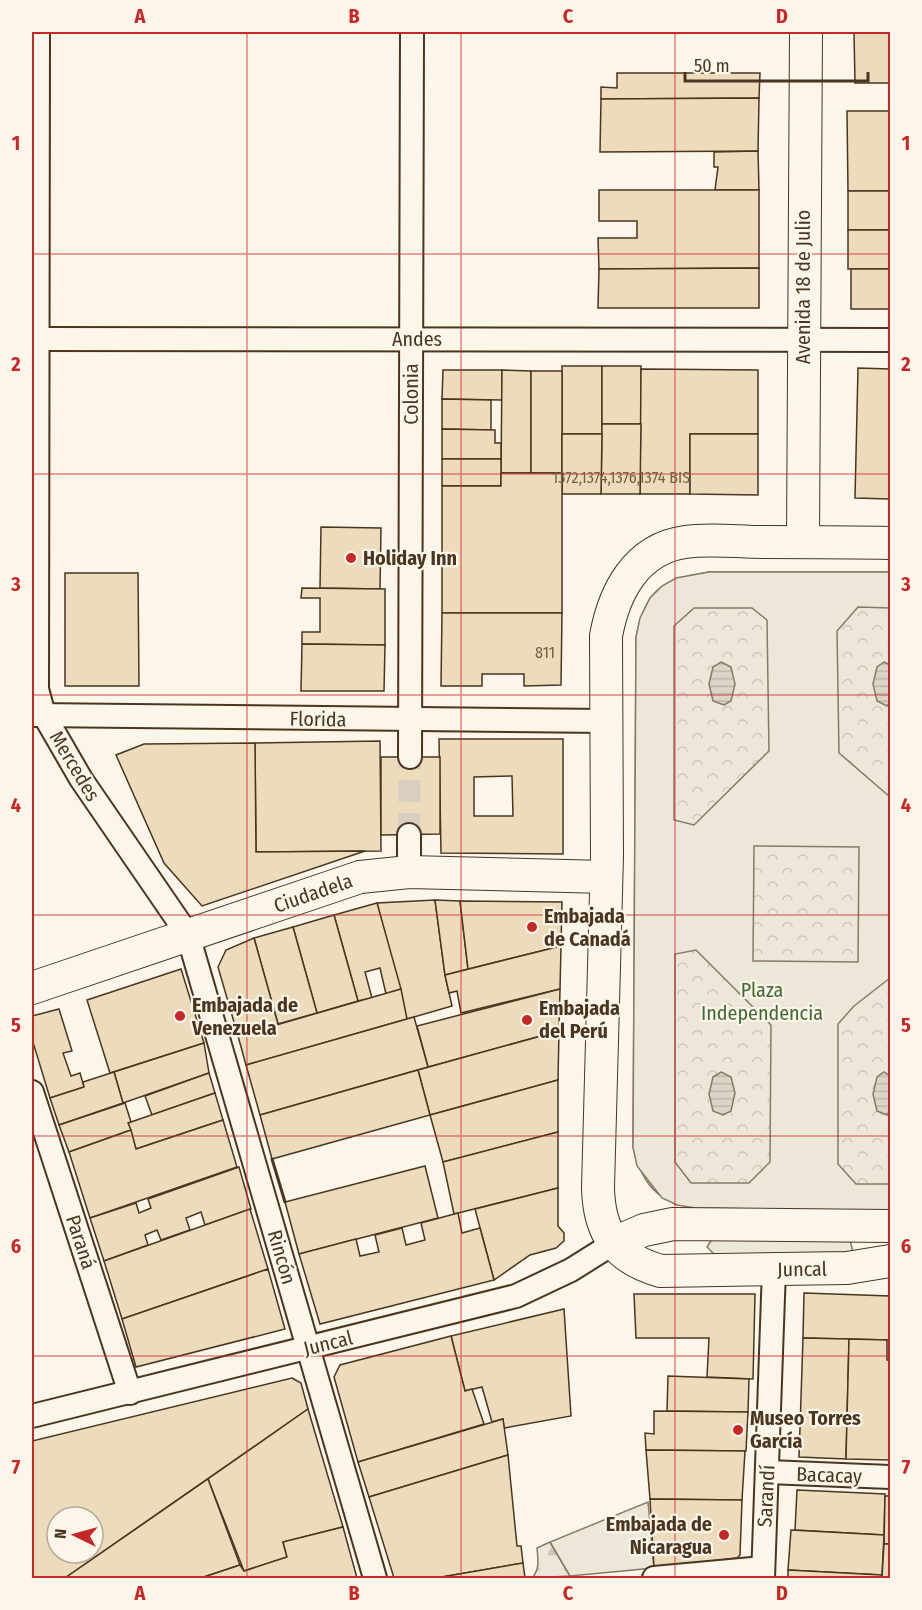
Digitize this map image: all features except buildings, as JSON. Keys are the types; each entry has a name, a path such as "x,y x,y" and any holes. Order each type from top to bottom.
{"street":[{"name":"Mercedes","path":"38,32 34,339 38,715 188,936"},
{"name":"Colonia","path":"410,757 412,32"},
{"name":"Avenida 18 de Julio","path":"803,542 802,341 806,32"},
{"name":"Andes","path":"34,339 891,340"},
{"path":"614,1243 604,1229 598,1210 606,878 606,636 610,612 621,587 633,570 650,556 685,542 891,543"},
{"name":"Florida","path":"38,715 605,721"},
{"path":"409,835 409,872"},
{"name":"Ciudadela","path":"32,988 360,877 409,872 606,878"},
{"name":"Rincón","path":"188,936 375,1578"},
{"name":"Paraná","path":"32,1092 130,1393"},
{"name":"Juncal","path":"32,1416 516,1296 571,1270 614,1243 644,1230 673,1224 891,1226"},
{"name":"Juncal","path":"614,1243 628,1257 645,1267 661,1271 847,1268 891,1261"},
{"name":"Sarandí","path":"763,1573 774,1269"},
{"name":"Bacacay","path":"768,1472 891,1477"},
{"path":"654,1578 763,1573"}],"green space":[{"name":"Plaza Independencia","path":"709,572 890,572 890,1211 695,1208 682,1205 661,1196 653,1189 641,1171 633,1147 636,637 645,607 659,589 679,578"},
{"path":"550,1542 570,1576 532,1578 537,1568 537,1548"}],"shaded area":[{"path":"709,572 890,572 890,608 858,607 837,631 839,753 890,797 890,978 854,1006 838,1024 838,1164 856,1184 890,1184 890,1211 695,1208 677,1205 662,1198 637,1166 633,1147 636,637 640,618 650,598 662,586 676,578","holes":["694,608 752,608 767,620 769,751 694,825 674,820 674,626","754,846 859,847 858,962 753,961","696,950 771,1025 770,1162 749,1183 691,1183 675,1162 675,954"]},
{"path":"721,662 731,667 735,684 731,701 724,705 713,701 709,684 713,667"},
{"path":"884,662 890,665 890,702 887,706 877,701 873,684 877,667"},
{"path":"721,1072 731,1077 735,1093 731,1111 723,1115 713,1111 709,1094 713,1077"},
{"path":"884,1072 890,1076 890,1111 887,1115 877,1111 873,1094 877,1077"},
{"path":"714,1236 850,1240 853,1252 715,1255 707,1247"},
{"path":"648,1502 654,1568 570,1576 550,1542"}],"tunnel":[{"path":"409,835 410,757"}],"wall":[{"path":"272,1159 285,1202"}],"place":[{"name":"Holiday Inn","path":"351,558"},
{"name":"Embajada de Canadá","path":"532,927"},
{"name":"Embajada de Venezuela","path":"180,1016"},
{"name":"Embajada del Perú","path":"527,1020"},
{"name":"Museo Torres García","path":"738,1430"},
{"name":"Embajada de Nicaragua","path":"724,1535"}]}
